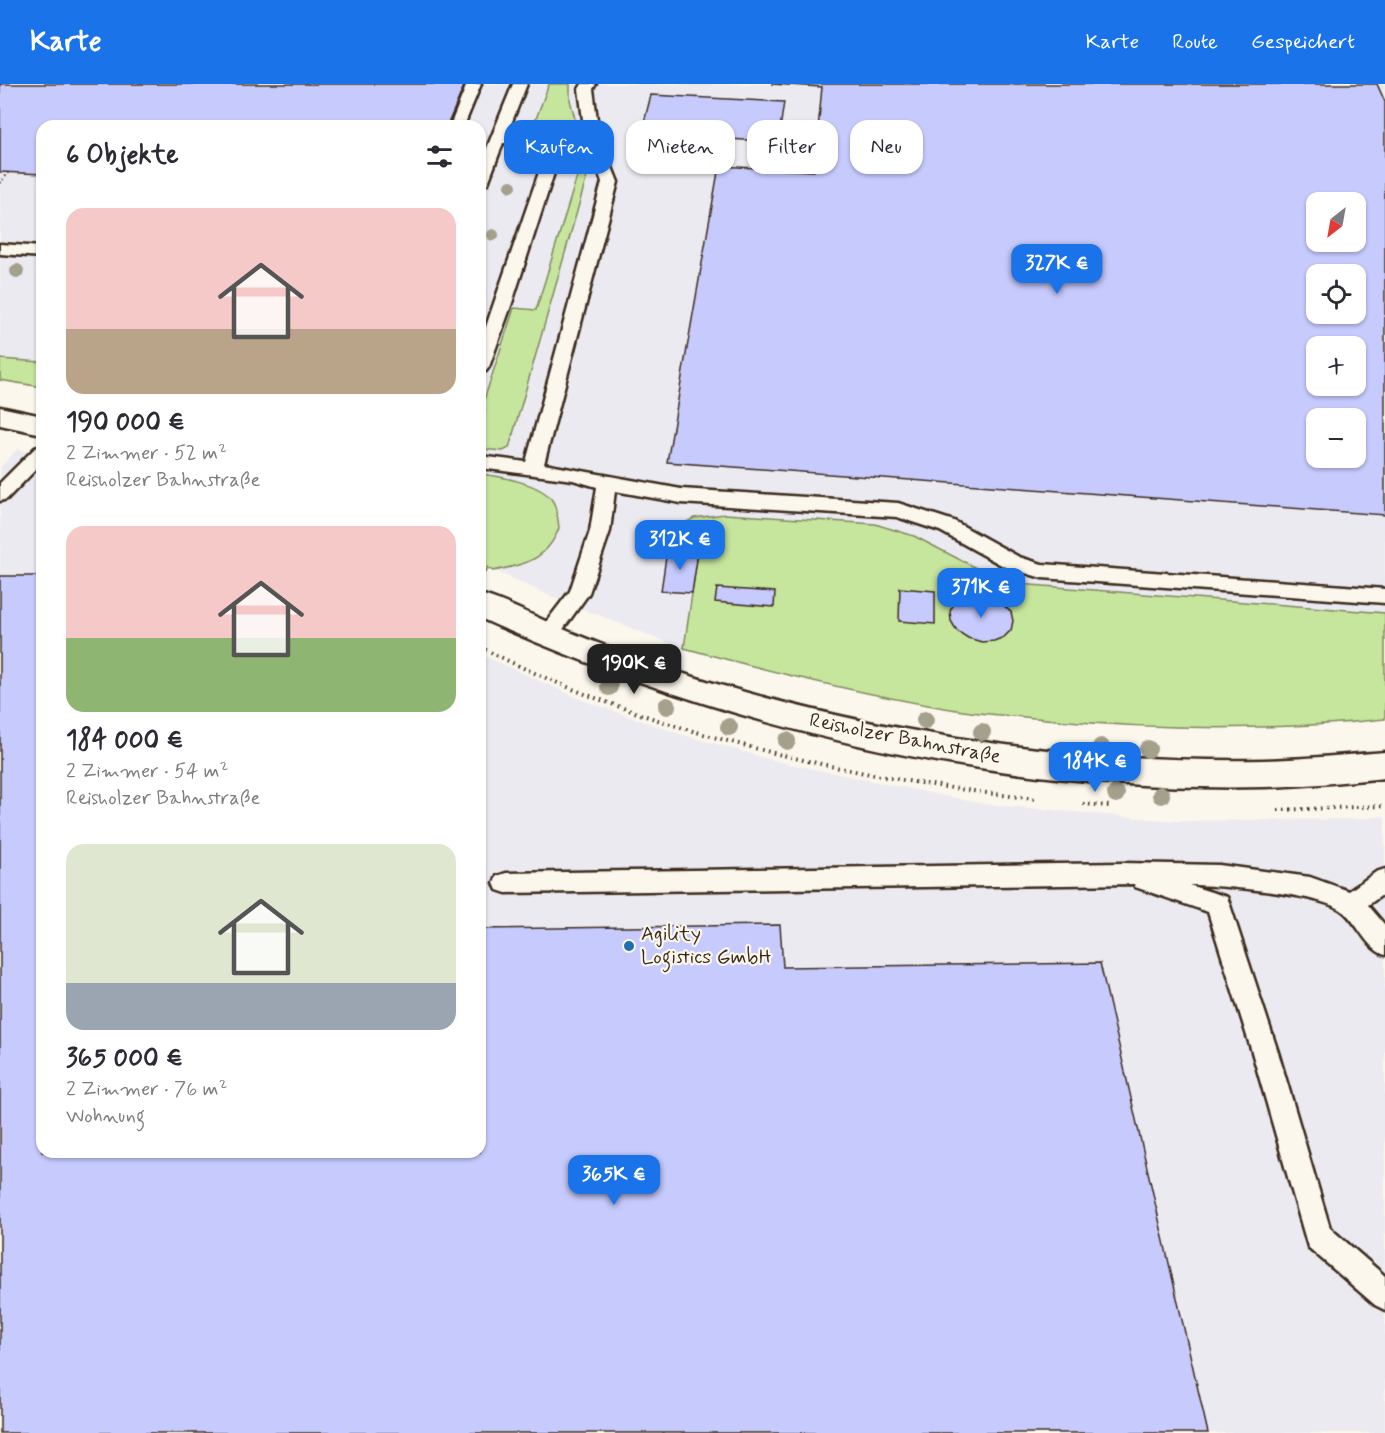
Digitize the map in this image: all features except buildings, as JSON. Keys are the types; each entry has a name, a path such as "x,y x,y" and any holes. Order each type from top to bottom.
{"main road":[{"path":"0,416 36,424"},
{"name":"Reisholzer Bahnstraße","path":"486,608 605,660 685,687 811,722 977,756 1081,767 1195,773 1283,773 1385,765"}],"lane":[{"path":"459,120 474,84"},
{"path":"486,168 520,84"},
{"path":"534,468 610,182 592,135 586,89 589,84"},
{"path":"486,351 557,142 498,138"},
{"path":"0,249 36,252"},
{"path":"0,494 36,458"},
{"path":"486,463 573,474 607,483 681,496 898,510 947,525 1012,562 1042,571 1385,596"},
{"path":"548,636 579,593 600,531 607,483"},
{"path":"506,883 1123,873 1220,875 1310,888 1352,903 1385,944"},
{"path":"1123,873 1218,905 1265,1052 1318,1237 1385,1295"},
{"path":"1352,903 1385,879"}],"path":[{"path":"0,183 8,172"},
{"path":"486,651 584,693 670,724 801,759"}],"shaded area":[{"path":"0,84 1385,84 1385,719 1303,726 1183,728 1086,723 966,711 889,698 684,649 550,596 486,567 486,120 36,120 36,386 0,380"},
{"path":"17,449 36,454 36,1158 486,1158 486,657 585,701 680,734 780,762 984,804 1175,821 1359,819 1385,816 1385,1433 0,1433 0,468"}],"green space":[{"path":"549,84 570,84 570,100 575,120 536,120"},
{"path":"578,174 588,174 509,448 503,451 486,450 486,394 514,308 536,310"},
{"path":"0,359 36,362 36,386 0,380"},
{"path":"486,475 529,485 546,494 552,500 556,510 559,528 554,539 541,554 524,563 493,571 486,567"},
{"path":"725,514 875,524 914,536 1005,583 1385,613 1385,719 1300,726 1215,728 1087,723 983,714 858,691 684,648 698,553 667,550 670,537 662,536 694,518"}],"place":[{"name":"Agility Logistics GmbH","path":"629,946"}]}
